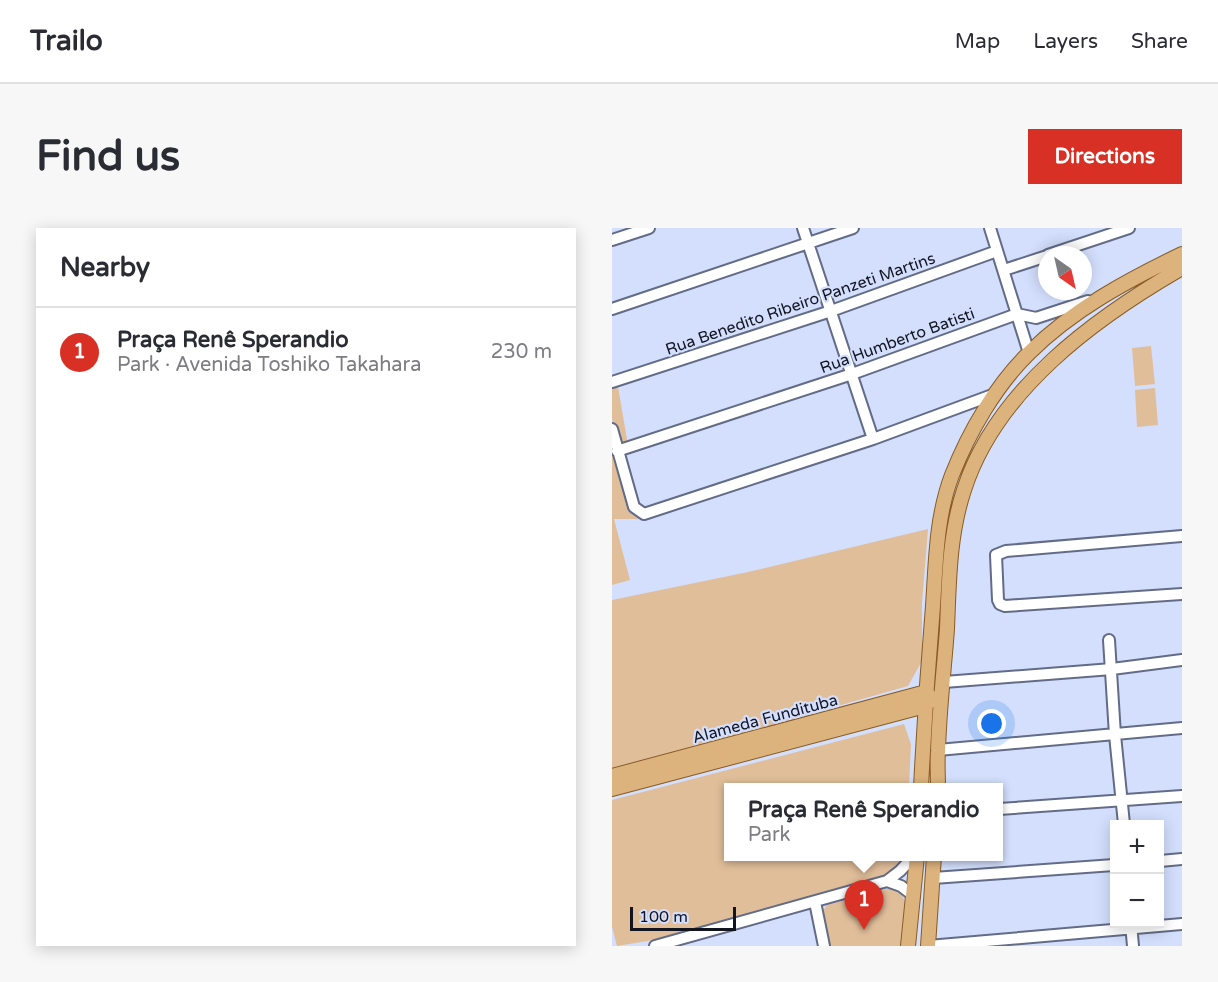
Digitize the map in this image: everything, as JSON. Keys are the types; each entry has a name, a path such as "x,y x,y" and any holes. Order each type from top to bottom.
{"main road":[{"name":"Rua Humberto Batisti","path":"1105,295 1182,254"},
{"path":"921,783 927,676 941,573 950,552 961,501 970,474 992,431 1026,387 1058,354 1111,312 1182,268"},
{"path":"938,783 938,750 944,677 941,517 952,477 979,419 995,394 1029,353 1105,295"},
{"path":"1026,387 1031,368 1029,353"},
{"path":"923,724 893,707 927,676"},
{"path":"927,699 944,677"},
{"path":"927,699 935,706 940,727"},
{"name":"Alameda Fundituba","path":"612,776 927,699"},
{"name":"Alameda Fundituba","path":"612,789 893,707"},
{"path":"908,946 914,896 915,861"},
{"path":"928,946 940,877 935,861"}],"street":[{"path":"612,240 649,228"},
{"path":"804,228 873,439"},
{"path":"612,309 853,228"},
{"path":"990,228 1029,353"},
{"path":"1075,246 1129,228"},
{"name":"Rua Benedito Ribeiro Panzeti Martins","path":"612,382 831,311 997,251"},
{"path":"1004,270 1038,258"},
{"name":"Rua Humberto Batisti","path":"617,451 852,374 1017,314 1036,318 1105,295"},
{"path":"612,429 634,507 644,514 873,439 995,394"},
{"path":"1182,536 1006,551 996,555 998,600 1005,606 1182,594"},
{"path":"1109,640 1124,820"},
{"path":"944,677 1112,669 1182,660"},
{"path":"938,750 1182,728"},
{"path":"1003,809 1182,796"},
{"path":"1164,861 1182,859"},
{"path":"655,946 886,881 910,861"},
{"path":"940,877 1110,866"},
{"path":"886,881 902,886 914,896"},
{"path":"815,902 824,946"},
{"path":"1164,925 1182,924"},
{"path":"928,946 1111,928"},
{"path":"1131,928 1133,946"}],"shaded area":[{"path":"1151,346 1155,384 1135,386 1132,348"},
{"path":"617,381 628,445 619,447 612,419 612,383"},
{"path":"1155,388 1158,425 1137,427 1135,390"},
{"path":"612,423 638,519 614,519 630,580 612,585"},
{"path":"928,529 922,603 922,661 908,686 612,770 612,600 748,572"},
{"path":"904,724 911,744 909,783 724,783 724,861 900,861 887,875 660,939 617,946 612,927 612,800"},
{"path":"891,888 903,897 906,905 903,946 827,946 820,915 827,905"}],"place":[{"name":"Praça Renê Sperandio","path":"864,930"}]}
